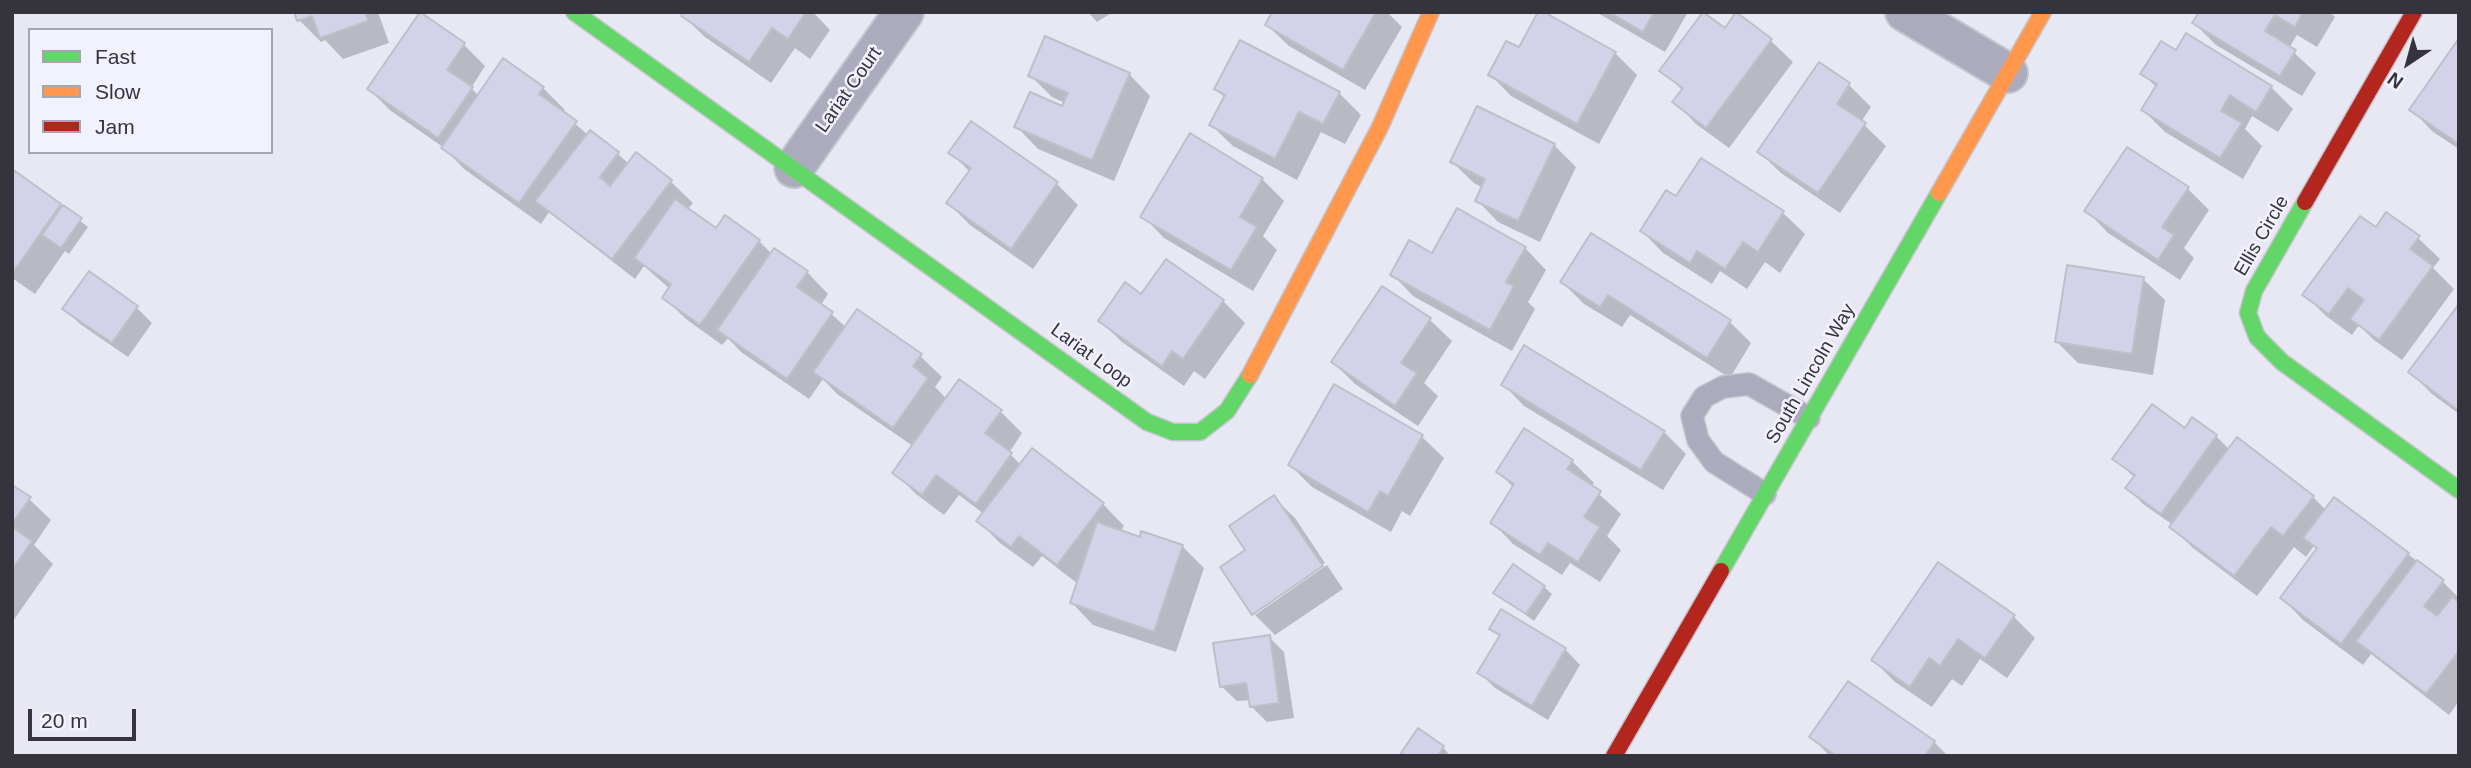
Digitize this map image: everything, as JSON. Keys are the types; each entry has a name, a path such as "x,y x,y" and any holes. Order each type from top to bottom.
{"street":[{"name":"Lariat Loop","path":"574,12 1147,422 1173,432 1200,432 1227,411 1246,382 1380,127 1431,12"},
{"name":"Lariat Court","path":"794,168 904,12"},
{"path":"1905,12 2008,73"},
{"name":"South Lincoln Way","path":"1615,756 2043,12"},
{"name":"Ellis Circle","path":"2414,12 2254,291 2248,313 2257,337 2282,362 2459,490"}],"lane":[{"path":"1765,494 1714,462 1698,440 1692,416 1704,397 1723,387 1749,384 1809,418"}],"building":[{"path":"294,12 365,12 368,21 320,38 312,16 297,21"},
{"path":"420,12 465,43 447,70 473,87 438,138 367,89"},
{"path":"683,12 806,12 788,39 772,28 749,62 681,16"},
{"path":"1272,12 1376,12 1343,70 1265,25"},
{"path":"1538,12 1544,12 1616,52 1577,124 1488,75 1506,41 1519,47"},
{"path":"1609,12 1654,12 1643,32"},
{"path":"1703,12 1725,28 1736,12 1772,39 1706,128 1672,102 1683,88 1659,71"},
{"path":"2199,12 2303,12 2295,27 2275,15 2265,31 2296,50 2280,76 2192,23"},
{"path":"2186,33 2272,86 2256,112 2230,95 2221,111 2242,123 2220,158 2141,110 2157,84 2140,74 2161,41 2176,50"},
{"path":"1045,36 1130,73 1092,160 1014,127 1030,92 1062,106 1068,93 1028,76"},
{"path":"2459,38 2459,144 2409,110"},
{"path":"1240,40 1340,92 1323,124 1299,112 1275,159 1209,125 1225,95 1214,89"},
{"path":"503,58 544,87 539,94 577,121 519,203 441,148"},
{"path":"1819,62 1850,83 1837,104 1866,123 1818,193 1757,152"},
{"path":"1477,106 1555,144 1518,221 1475,201 1485,179 1450,162"},
{"path":"971,121 1058,182 1011,249 946,203 971,168 948,153"},
{"path":"590,130 619,152 600,177 610,186 636,152 672,180 612,259 535,201"},
{"path":"1190,133 1263,178 1240,217 1257,227 1231,270 1140,217"},
{"path":"2127,147 2189,187 2162,227 2174,235 2158,260 2084,211"},
{"path":"1701,158 1784,211 1758,252 1743,242 1725,269 1697,251 1690,263 1640,231 1666,190 1676,196"},
{"path":"15,171 61,204 12,274 12,175"},
{"path":"675,199 716,228 725,215 760,240 700,325 662,298 671,284 634,258"},
{"path":"63,205 82,218 61,248 42,235"},
{"path":"1457,208 1526,247 1506,282 1514,286 1490,330 1390,275 1409,240 1432,253"},
{"path":"2386,212 2420,236 2410,249 2433,266 2379,340 2350,319 2364,300 2348,288 2329,314 2302,295 2360,216 2376,227"},
{"path":"1591,233 1731,320 1707,358 1608,295 1600,307 1560,282"},
{"path":"774,248 808,271 797,287 833,312 787,379 717,330"},
{"path":"1166,259 1224,300 1183,359 1172,351 1162,366 1098,321 1125,282 1141,294"},
{"path":"2067,265 2144,277 2132,354 2055,342"},
{"path":"89,271 138,306 112,343 62,309"},
{"path":"1382,286 1431,318 1401,363 1417,373 1395,406 1331,362"},
{"path":"2459,304 2459,411 2408,372"},
{"path":"857,309 922,354 913,366 928,378 893,428 813,372"},
{"path":"1524,345 1665,431 1641,470 1501,385"},
{"path":"959,379 1002,410 985,433 1012,453 976,504 936,475 922,495 892,473"},
{"path":"1334,384 1423,435 1388,496 1380,491 1368,512 1288,465"},
{"path":"2152,404 2185,428 2192,417 2217,435 2161,514 2125,488 2135,475 2112,459"},
{"path":"1524,428 1573,460 1567,469 1601,491 1584,517 1600,527 1578,562 1548,543 1540,555 1490,523 1514,484 1496,472"},
{"path":"2237,437 2314,496 2283,536 2271,527 2234,576 2169,527"},
{"path":"1032,448 1104,503 1057,565 1019,536 1011,547 976,521"},
{"path":"12,485 31,497 12,524"},
{"path":"1274,495 1323,566 1252,615 1220,567 1245,550 1229,526"},
{"path":"2334,497 2409,553 2341,644 2280,598 2317,548 2303,538"},
{"path":"1097,522 1140,537 1141,531 1183,545 1154,632 1070,603"},
{"path":"12,527 32,541 12,570"},
{"path":"2417,560 2444,580 2424,606 2437,616 2452,597 2459,602 2459,651 2426,694 2356,641"},
{"path":"1938,562 2015,615 1985,658 1958,639 1940,666 1929,658 1910,687 1871,660"},
{"path":"1513,564 1545,586 1526,614 1493,593"},
{"path":"1501,609 1566,648 1532,706 1477,673 1500,635 1489,629"},
{"path":"1270,635 1279,703 1250,707 1246,683 1220,687 1213,643"},
{"path":"1848,681 1935,741 1925,756 1836,756 1809,737"},
{"path":"1418,728 1444,746 1438,756 1405,756 1401,753"}],"traffic: fast":[{"path":"574,12 1147,422 1173,432 1200,432 1227,411 1250,375"},
{"path":"1721,571 1939,193"},
{"path":"2305,202 2254,291 2248,313 2257,337 2282,362 2459,490"}],"traffic: slow":[{"path":"1250,375 1380,127 1431,12"},
{"path":"1939,193 2043,12"}],"traffic: jam":[{"path":"2305,202 2414,12"},
{"path":"1614,756 1721,571"}]}
